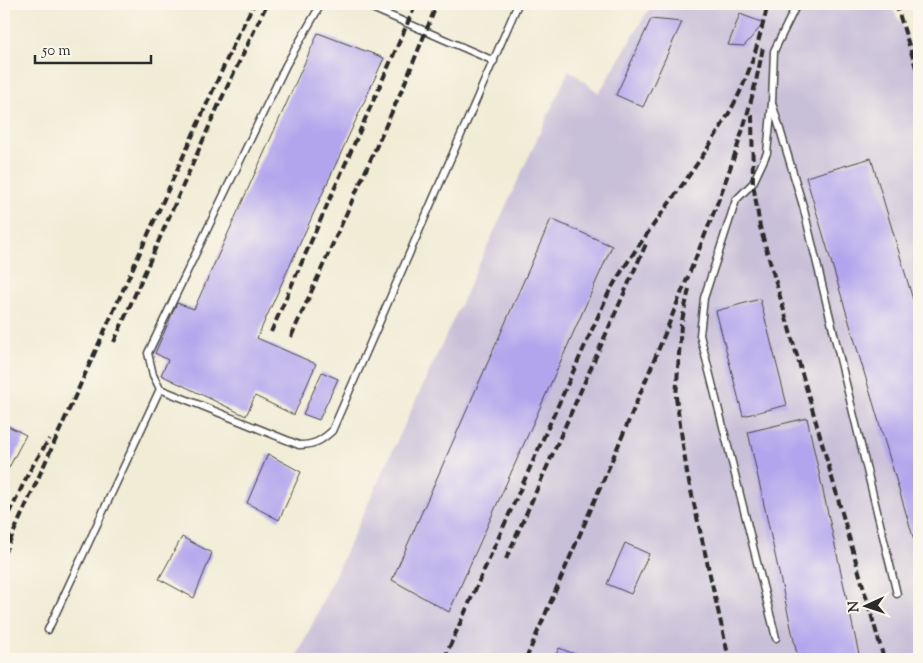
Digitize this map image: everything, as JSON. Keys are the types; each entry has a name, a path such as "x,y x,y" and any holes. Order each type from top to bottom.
{"lane":[{"path":"321,4 286,64 148,353 153,375 160,389 298,445 316,443 332,431 518,4"},
{"path":"363,4 494,61"},
{"path":"776,638 700,335 704,298 736,200 753,183 767,153 772,103 774,51 797,4"},
{"path":"772,103 803,206 897,594"},
{"path":"48,630 160,389"}],"shaded area":[{"path":"652,4 889,4 906,31 919,81 919,659 296,659 569,70 599,93"}],"building":[{"path":"740,14 764,23 744,46 728,45"},
{"path":"651,19 682,22 643,107 616,95"},
{"path":"318,33 384,58 257,338 316,364 294,415 255,396 246,416 161,375 168,360 155,353 177,303 194,309"},
{"path":"871,158 919,320 919,538 914,540 806,177"},
{"path":"551,219 612,246 449,612 392,580"},
{"path":"760,299 787,405 743,416 716,311"},
{"path":"322,372 338,379 319,420 303,414"},
{"path":"807,418 860,659 798,659 748,432"},
{"path":"4,424 26,435 4,477"},
{"path":"268,454 301,472 279,520 247,503"},
{"path":"182,537 212,553 194,598 159,579"},
{"path":"625,543 649,554 631,594 607,584"},
{"path":"559,648 587,659 554,659"}],"railway":[{"path":"4,554 237,37 254,4"},
{"path":"114,342 219,104 267,4"},
{"path":"271,332 416,4"},
{"path":"291,337 404,85 437,4"},
{"path":"444,659 609,292 624,267 708,148 737,98 759,40 768,4"},
{"path":"896,4 919,77"},
{"path":"526,659 641,391 716,208 748,113 763,47"},
{"path":"752,115 753,183 760,227 884,659"},
{"path":"506,559 646,244"},
{"path":"689,289 681,325 676,397 687,473 729,659"},
{"path":"4,525 29,472 49,439"}]}
